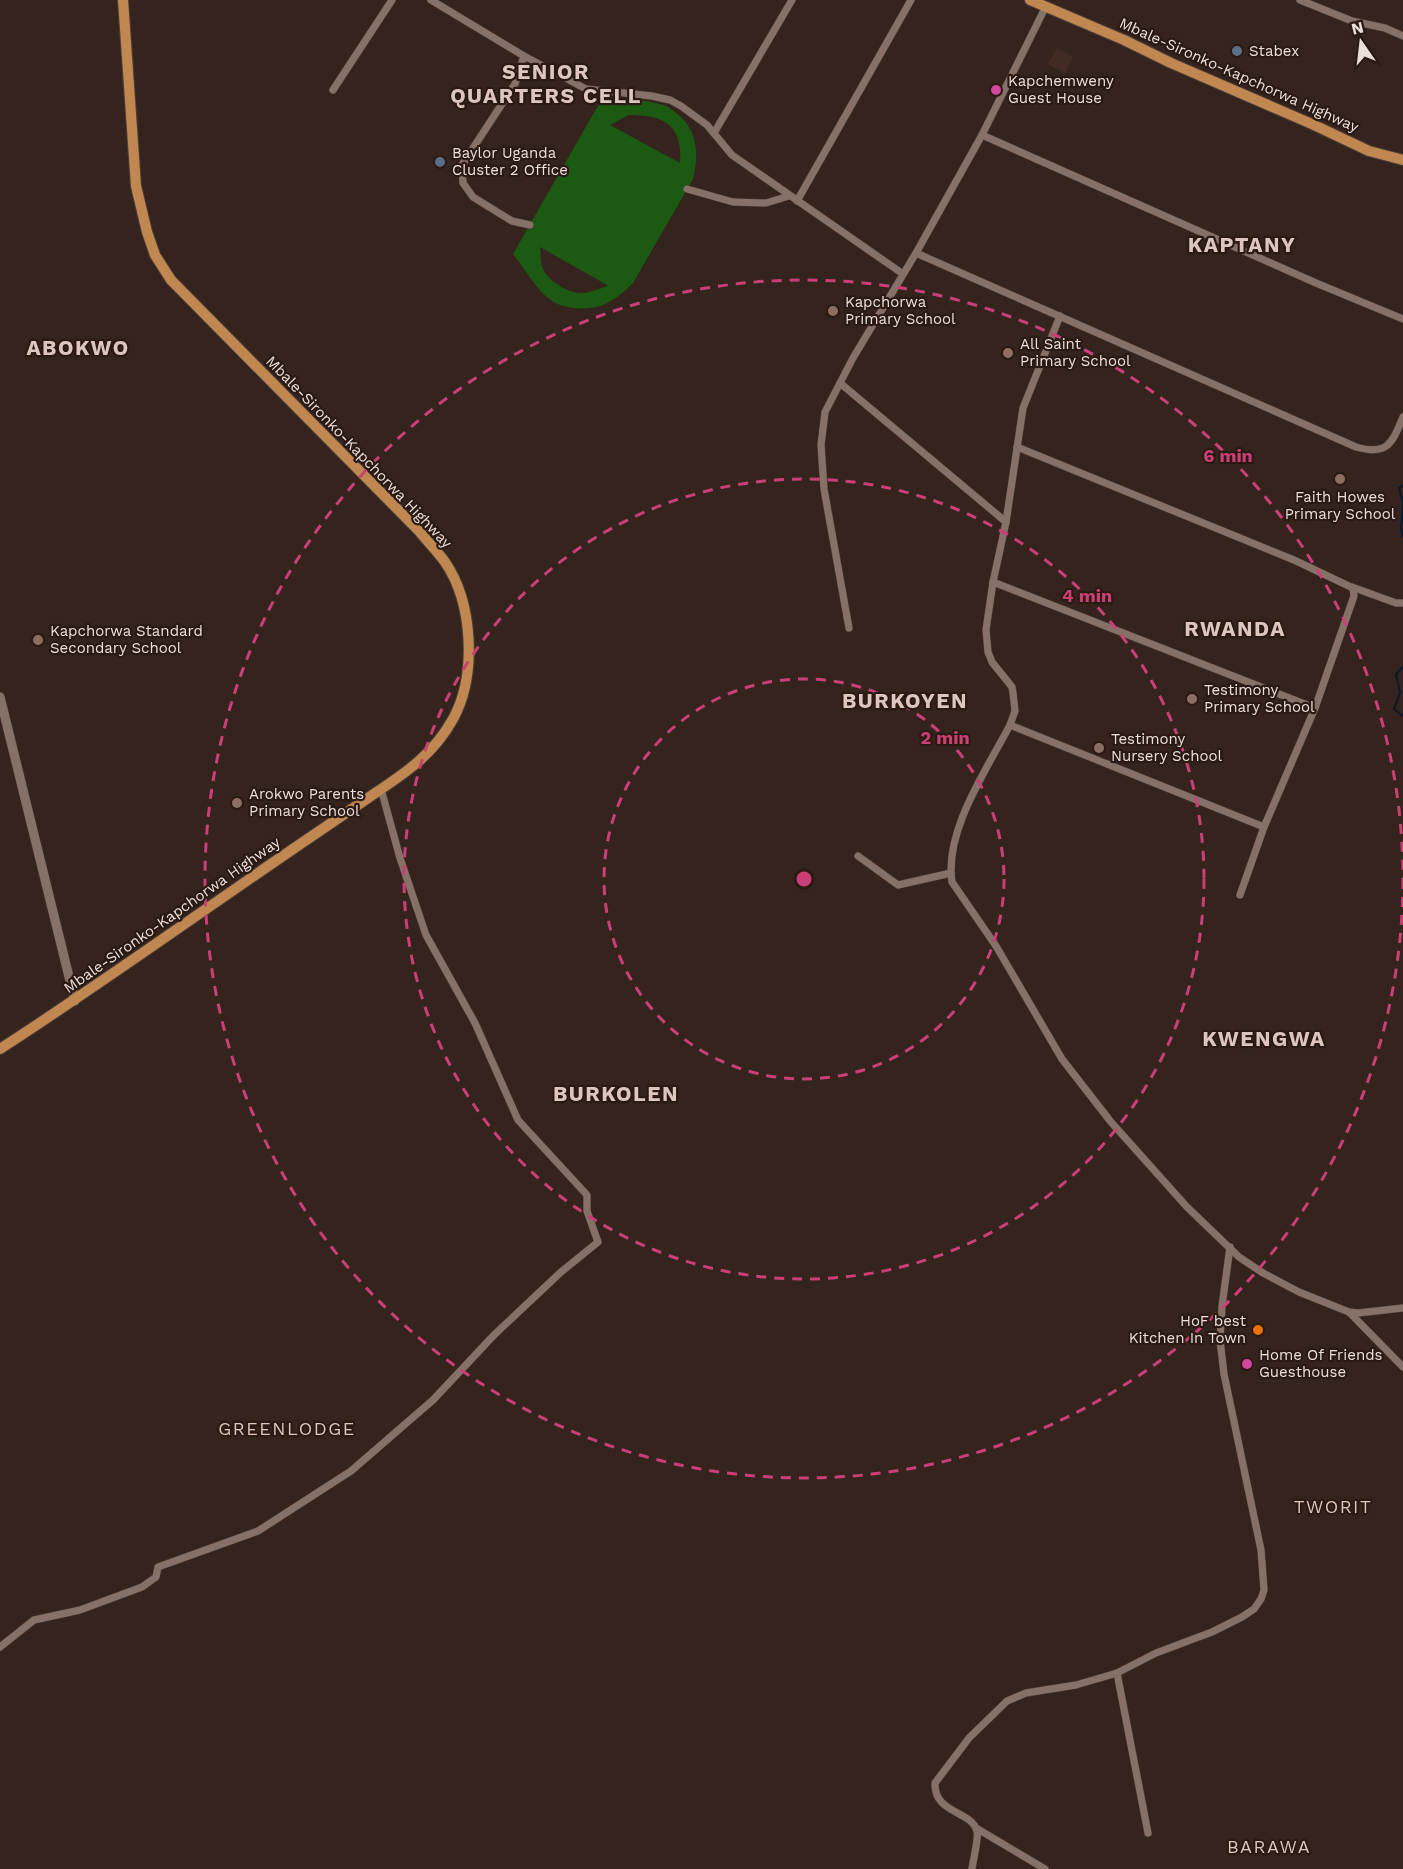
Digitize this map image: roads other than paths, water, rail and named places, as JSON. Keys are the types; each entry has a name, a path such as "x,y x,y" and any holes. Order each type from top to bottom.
{"main road":[{"name":"Mbale-Sironko-Kapchorwa Highway","path":"0,1049 75,1001 411,770 430,752 454,718 463,694 468,660 467,625 460,595 446,564 419,531 171,280 155,255 136,186 123,0"},
{"name":"Mbale-Sironko-Kapchorwa Highway","path":"1030,0 1369,151 1403,160"}],"street":[{"path":"333,90 392,0"},
{"path":"431,0 524,56 586,89 652,96 670,100 681,106 714,133 732,155 903,274"},
{"path":"714,133 792,0"},
{"path":"797,201 911,0"},
{"path":"1300,0 1352,21 1385,28 1403,36"},
{"path":"849,627 824,489 821,445 825,412 853,358 916,253 982,135 1045,8"},
{"path":"524,56 514,84 462,165 463,183 473,197 513,221 530,225"},
{"path":"982,135 1316,283 1403,319"},
{"path":"687,189 733,202 766,203 789,195"},
{"path":"916,253 1356,447 1374,450 1386,448 1395,436 1403,417"},
{"path":"1060,316 1026,398 1006,522 993,582 986,641 992,662 1012,687 1015,711 962,817 953,850 951,873 955,888 996,945 1062,1059 1111,1122 1187,1207 1230,1247 1263,1273 1299,1292 1349,1312 1403,1308"},
{"path":"840,383 1006,522"},
{"path":"1017,447 1294,560 1352,587 1396,603 1403,603"},
{"path":"993,582 1315,708"},
{"path":"1240,895 1264,827 1315,708 1354,596 1352,587"},
{"path":"0,697 75,1001"},
{"path":"1010,725 1264,827"},
{"path":"0,1647 34,1620 80,1610 142,1587 156,1577 158,1567 258,1531 351,1471 433,1400 494,1335 561,1272 598,1242 587,1210 587,1195 518,1120 475,1023 426,935 400,858 381,789"},
{"path":"858,856 898,885 951,873"},
{"path":"1045,1869 976,1828 939,1799 935,1791 936,1783 969,1738 1007,1701 1026,1693 1076,1684 1117,1673 1156,1653 1212,1632 1254,1609 1264,1590 1261,1550 1224,1374 1220,1340 1230,1247"},
{"path":"1349,1312 1403,1367"},
{"path":"1117,1673 1148,1833"},
{"path":"972,1869 978,1833 976,1828"}],"waterway":[{"path":"1403,485 1399,488 1403,503"},
{"path":"1403,505 1401,529 1403,537"},
{"path":"1403,667 1396,674 1400,693 1394,709 1403,716"}],"place":[{"name":"Stabex","path":"1237,51"},
{"name":"Kapchemweny Guest House","path":"996,90"},
{"name":"Baylor Uganda Cluster 2 Office","path":"440,162"},
{"name":"Kapchorwa Primary School","path":"833,311"},
{"name":"All Saint Primary School","path":"1008,353"},
{"name":"Faith Howes Primary School","path":"1340,479"},
{"name":"Kapchorwa Standard Secondary School","path":"38,640"},
{"name":"Testimony Primary School","path":"1192,699"},
{"name":"Testimony Nursery School","path":"1099,748"},
{"name":"Arokwo Parents Primary School","path":"237,803"},
{"name":"HoF best Kitchen In Town","path":"1258,1330"},
{"name":"Home Of Friends Guesthouse","path":"1247,1364"}],"district":[{"name":"SENIOR QUARTERS CELL","path":"546,83"},
{"name":"KAPTANY","path":"1242,244"},
{"name":"ABOKWO","path":"78,347"},
{"name":"RWANDA","path":"1235,628"},
{"name":"BURKOYEN","path":"905,700"},
{"name":"KWENGWA","path":"1264,1038"},
{"name":"BURKOLEN","path":"616,1093"},
{"name":"GREENLODGE","path":"287,1428"},
{"name":"TWORIT","path":"1333,1506"},
{"name":"BARAWA","path":"1269,1846"}]}
